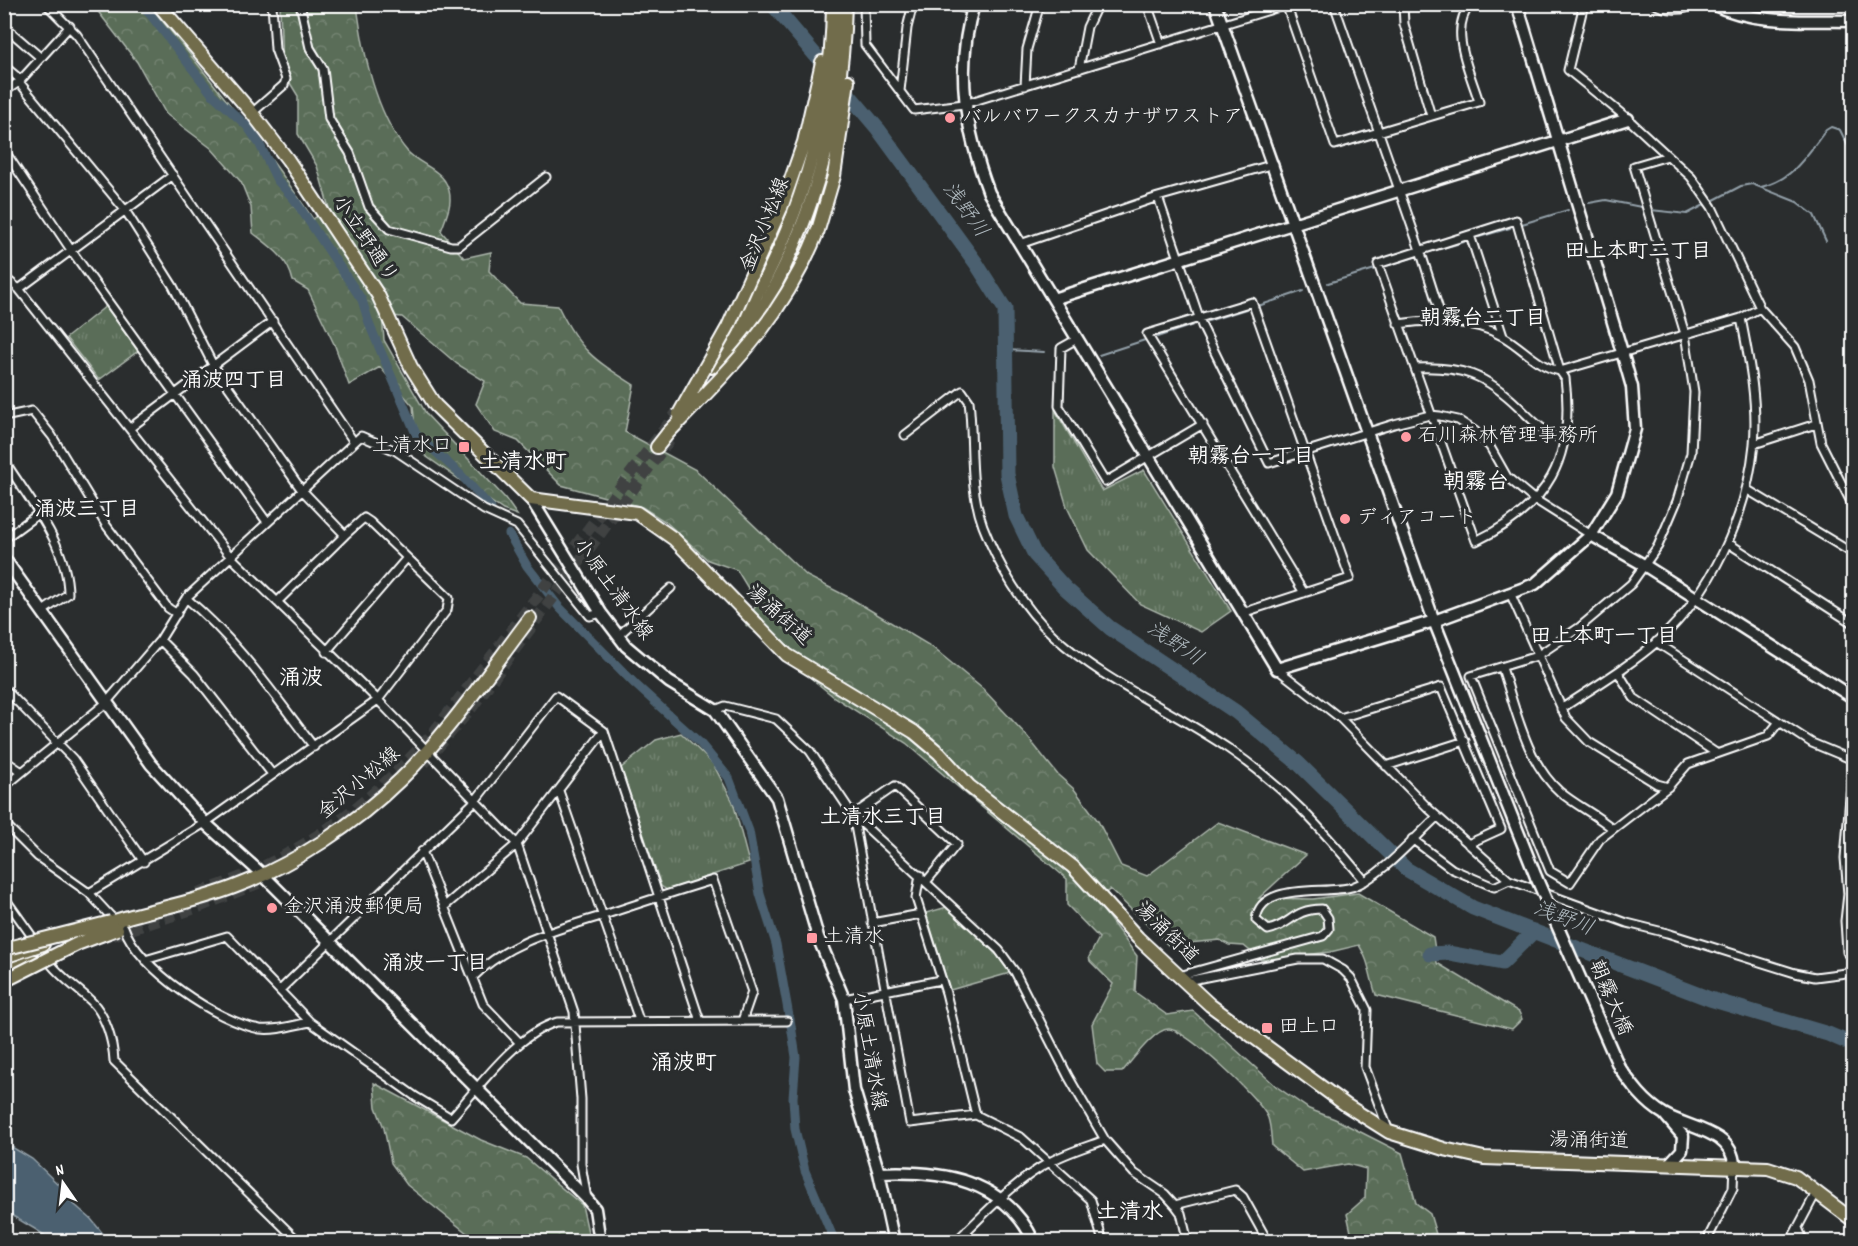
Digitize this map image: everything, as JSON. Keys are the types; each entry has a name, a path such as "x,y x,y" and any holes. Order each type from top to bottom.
{"main road":[{"name":"小立野通り","path":"158,4 252,113 288,160 378,295 411,367 435,405 531,500"},
{"path":"827,4 829,29"},
{"path":"829,29 833,4"},
{"path":"845,4 847,51"},
{"path":"657,447 763,332 793,286 818,231 834,176 840,140 851,4"},
{"name":"金沢小松線","path":"829,29 805,181 766,278 684,412 746,338 773,292 804,223 832,129 847,51"},
{"path":"668,433 728,327 781,208 817,112"},
{"name":"湯涌街道","path":"531,500 626,511 637,513 652,521 674,539 787,655 914,732 939,753 969,786 1073,867 1138,938 1210,1005 1346,1104 1389,1132 1444,1149 1484,1158 1734,1165 1768,1168 1796,1177 1854,1221"},
{"name":"金沢小松線","path":"117,924 148,920 163,910 263,875 327,838 360,814 402,778 426,752 530,618"},
{"path":"4,949 117,924"},
{"path":"4,981 117,924"},
{"path":"4,957 69,935"},
{"path":"4,972 73,948"}],"street":[{"path":"46,4 70,26 273,321 336,419 354,442"},
{"path":"252,113 284,85 286,79 275,48 272,4"},
{"path":"300,4 310,48 323,69 329,119 350,153 369,207 389,229 451,246 459,246 546,177"},
{"path":"864,4 865,45 914,110 964,104 1287,5 1335,145 1479,102 1461,43 1461,20 1471,4"},
{"path":"900,91 913,4"},
{"path":"947,4 973,8 963,64 964,104 974,153 990,193 1277,669 1340,718 1437,817 1509,880 1627,923 1667,933 1795,974 1815,977 1854,972"},
{"path":"1025,86 1027,50 1040,4"},
{"path":"1079,69 1087,27 1098,4"},
{"path":"1147,4 1161,44"},
{"name":"朝霧大橋","path":"1215,4 1274,164 1434,621 1536,877 1619,1067 1636,1091 1664,1114"},
{"path":"1334,4 1443,322"},
{"path":"1403,4 1404,24 1431,116"},
{"path":"1277,669 1511,596 1535,584 1591,535 1617,492 1635,429 1632,387 1517,4"},
{"path":"1584,4 1569,70 1628,119 1691,177 1710,204 1760,308 1795,347 1809,380 1816,424 1829,464 1854,508"},
{"path":"1654,4 1664,9 1688,9 1694,4"},
{"path":"1713,4 1730,13 1769,20 1854,21"},
{"path":"4,26 41,58"},
{"path":"4,92 20,81 70,26"},
{"path":"4,66 20,81 125,210 172,286 213,365 301,489 345,535"},
{"path":"1053,299 1628,119"},
{"path":"4,150 71,250 267,522"},
{"path":"1668,156 1634,166 1685,334 1694,392 1691,453 1677,501 1658,546 1631,584 1580,627 1537,656 1471,676 1550,871 1570,883 1600,838 1668,787 1688,764 1768,736 1779,722"},
{"path":"1020,244 1158,197 1274,164"},
{"path":"19,289 173,175"},
{"path":"1158,197 1199,318 1269,464 1366,432 1430,415 1458,420 1475,431 1490,447 1507,477 1536,501 1853,693 1853,760 1845,858 1850,934 1847,952 1854,959"},
{"path":"1516,220 1560,371 1565,378 1568,430 1563,439 1564,448 1556,468 1536,501 1499,530 1476,541 1378,264 1420,250 1516,220"},
{"path":"1470,235 1503,336"},
{"path":"4,277 19,289 230,556 326,652 378,700 517,844 549,933 575,1019 581,1099 581,1164 587,1199"},
{"path":"1242,613 1304,593 1350,578 1252,302 1148,334 1304,593"},
{"path":"1398,324 1423,320 1476,326 1503,336 1549,369 1560,371 1741,318 1760,308"},
{"path":"1561,709 1618,672 1656,642 1695,599 1728,543 1746,489 1754,444 1750,366 1741,318"},
{"path":"130,428 273,321"},
{"path":"1077,339 1060,348 1059,406 1105,482 1203,424"},
{"path":"1415,368 1440,367 1468,371 1496,387 1549,434 1563,439"},
{"path":"905,435 962,391 969,401 974,485 983,525 1009,578 1026,604 1053,635 1071,651 1229,749 1272,782 1312,817 1365,881"},
{"path":"4,417 32,411 52,436 106,525 168,608 177,614"},
{"path":"1754,444 1816,424"},
{"path":"4,787 106,703 160,640 186,598 361,435 396,451 484,510 517,525 591,616 601,613"},
{"path":"4,460 59,550 68,585 68,594 43,611"},
{"path":"1746,489 1854,554"},
{"name":"小原土清水線","path":"531,500 601,613 618,635 647,666 715,710 777,798 818,937 844,999 854,1090 879,1173 894,1242"},
{"path":"4,539 38,514"},
{"path":"89,893 144,862 205,823 378,700 449,604 449,598 364,518 277,602"},
{"path":"1728,543 1854,624"},
{"path":"4,558 151,764 205,823 263,875 587,1199 595,1209 600,1242"},
{"path":"326,652 406,559"},
{"path":"618,635 671,588"},
{"path":"1511,596 1561,709 1589,742 1657,784 1668,787"},
{"path":"186,598 213,620 232,642 314,747"},
{"path":"160,640 194,674 272,774"},
{"path":"1656,642 1812,743 1853,760"},
{"path":"1502,668 1526,737 1545,775 1561,792 1596,814 1613,829"},
{"path":"1618,672 1634,698 1716,753"},
{"path":"4,687 73,759 144,862"},
{"path":"1340,718 1441,687 1501,829 1468,844"},
{"path":"280,990 475,801 556,696 604,731 700,1021"},
{"path":"715,710 725,706 776,719 810,751 853,815 999,950 1015,972 1068,1076 1105,1140 1134,1173 1165,1194 1175,1205 1181,1214 1188,1242"},
{"path":"445,906 517,844 604,731"},
{"path":"1386,766 1465,741"},
{"path":"4,760 22,772"},
{"path":"853,815 895,786 957,844 926,882"},
{"path":"558,791 639,1020"},
{"path":"853,815 910,1124 976,1115 1022,1138 1051,1161 1090,1200 1103,1242"},
{"path":"1182,978 1296,942 1317,940 1329,929 1329,918 1322,909 1305,909 1279,927 1268,930 1256,921 1257,912 1264,902 1276,895 1326,891 1365,881 1437,817"},
{"path":"4,823 38,857 89,893 145,960 173,986 207,1007 248,1025 274,1029 310,1022"},
{"path":"1411,841 1452,869 1494,887 1509,880"},
{"path":"422,851 483,1004 520,1043"},
{"path":"920,875 916,898 940,980 946,993 976,1115"},
{"path":"473,977 489,961 511,948 549,933 713,880 752,992 742,1021"},
{"path":"4,897 31,934"},
{"path":"872,923 921,914"},
{"path":"145,960 227,936 310,1022 416,1097 451,1118 520,1043 542,1026 575,1019 787,1021"},
{"path":"1182,978 1298,959 1323,959 1343,970 1352,978 1367,1010 1365,1066 1389,1132"},
{"path":"50,963 79,994 92,1002 113,1043 114,1061 299,1242"},
{"path":"844,999 940,980"},
{"path":"1664,1114 1683,1136 1682,1150 1670,1163"},
{"path":"1664,1114 1688,1122 1726,1144 1733,1155 1733,1188 1706,1242"},
{"path":"955,1242 999,1198 1051,1161 1105,1140"},
{"path":"879,1173 900,1172 965,1179 999,1198 1029,1231 1034,1242"},
{"path":"1175,1205 1235,1190 1242,1197 1269,1242"},
{"path":"1790,1242 1817,1191"},
{"path":"1798,1228 1804,1242"},
{"path":"967,1230 971,1242"}],"green space":[{"path":"93,5 149,5 234,110 313,219 329,208 317,166 298,134 298,96 282,70 280,5 357,5 367,62 379,101 396,136 407,151 443,178 446,183 450,201 441,231 464,258 491,252 489,271 520,303 558,306 573,334 589,353 634,385 625,432 696,470 807,576 850,598 932,647 983,689 1026,735 1058,775 1074,789 1098,821 1121,866 1147,876 1218,822 1306,855 1259,898 1313,899 1358,893 1433,937 1437,963 1519,1012 1522,1019 1512,1029 1376,995 1359,945 1330,952 1261,960 1244,946 1229,945 1220,940 1168,945 1110,889 1097,902 1137,956 1135,992 1167,1015 1193,1011 1277,1087 1309,1109 1335,1119 1402,1153 1416,1203 1430,1214 1438,1241 1353,1241 1347,1214 1365,1198 1366,1169 1348,1164 1303,1172 1272,1146 1268,1118 1253,1097 1207,1053 1178,1032 1163,1030 1150,1040 1122,1072 1105,1072 1097,1064 1092,1024 1113,984 1090,961 1089,957 1099,938 1067,905 1067,879 906,743 834,697 746,625 757,603 737,570 708,560 666,522 642,507 561,485 518,441 495,432 476,404 485,381 457,364 402,317 382,315 384,340 427,415 505,498 517,515 503,510 417,450 413,406 380,367 349,385 335,346 308,290 293,281 283,259 253,233 251,207 241,182 211,148 166,114 137,62"},
{"path":"106,306 138,351 99,380 66,338"},
{"path":"1055,410 1102,491 1144,470 1231,611 1201,632 1140,604 1088,550 1067,507 1055,467"},
{"path":"681,733 713,764 733,802 749,863 667,890 661,886 621,768 656,740"},
{"path":"947,907 997,955 1010,973 950,990 926,913"},
{"path":"374,1083 481,1140 526,1158 582,1205 590,1241 477,1241 407,1185 391,1163 384,1128 376,1107"}],"water":[{"path":"5,1143 32,1159 61,1187 60,1192 91,1219 109,1241 51,1241 5,1210"}],"waterway":[{"path":"142,4 212,94 247,126 258,142"},
{"name":"浅野川","path":"772,4 878,129 976,263 1005,309 1007,474 1016,516 1035,555 1065,588 1110,628 1236,712 1298,763 1406,869 1473,908 1710,999 1828,1034 1854,1045"},
{"path":"1761,187 1791,172 1831,127 1840,130 1854,158"},
{"path":"259,143 277,180 294,199 362,300 370,326 416,434"},
{"path":"1651,210 1687,214 1741,186 1752,184 1797,202 1814,215 1826,241"},
{"path":"1589,203 1606,200 1641,207"},
{"path":"1522,224 1568,210"},
{"path":"1479,237 1510,228"},
{"path":"1429,252 1464,242"},
{"path":"1386,266 1415,257"},
{"path":"1850,265 1854,268"},
{"path":"1328,283 1375,269"},
{"path":"1258,306 1303,291"},
{"path":"1208,321 1246,309"},
{"path":"1157,337 1193,325"},
{"path":"1099,355 1145,340"},
{"path":"1007,350 1044,352"},
{"path":"418,436 460,474 491,508"},
{"path":"509,534 527,566 559,607 635,684 700,743 729,778 749,831 760,894 776,944 789,1016"},
{"path":"1430,954 1449,953 1502,963 1534,931"},
{"path":"790,1019 796,1057 793,1098 795,1129 805,1171 835,1242"}],"tunnel":[{"path":"198,893 266,866 328,829 384,784 410,758 435,731 680,409"},
{"path":"424,763 472,707 669,440"},
{"path":"113,935 198,907 258,883"}],"place":[{"name":"バルバワークスカナザワストア","path":"950,118"},
{"name":"石川森林管理事務所","path":"1406,437"},
{"name":"土清水口","path":"464,447"},
{"name":"ディアコート","path":"1345,519"},
{"name":"金沢涌波郵便局","path":"272,908"},
{"name":"土清水","path":"812,938"},
{"name":"田上口","path":"1267,1028"}],"district":[{"name":"田上本町二丁目","path":"1638,253"},
{"name":"朝霧台二丁目","path":"1483,320"},
{"name":"涌波四丁目","path":"234,382"},
{"name":"朝霧台一丁目","path":"1251,458"},
{"name":"土清水町","path":"523,463"},
{"name":"朝霧台","path":"1476,483"},
{"name":"涌波三丁目","path":"87,511"},
{"name":"田上本町一丁目","path":"1604,638"},
{"name":"涌波","path":"301,679"},
{"name":"土清水三丁目","path":"883,819"},
{"name":"涌波一丁目","path":"435,965"},
{"name":"涌波町","path":"684,1064"},
{"name":"土清水","path":"1130,1213"}]}
